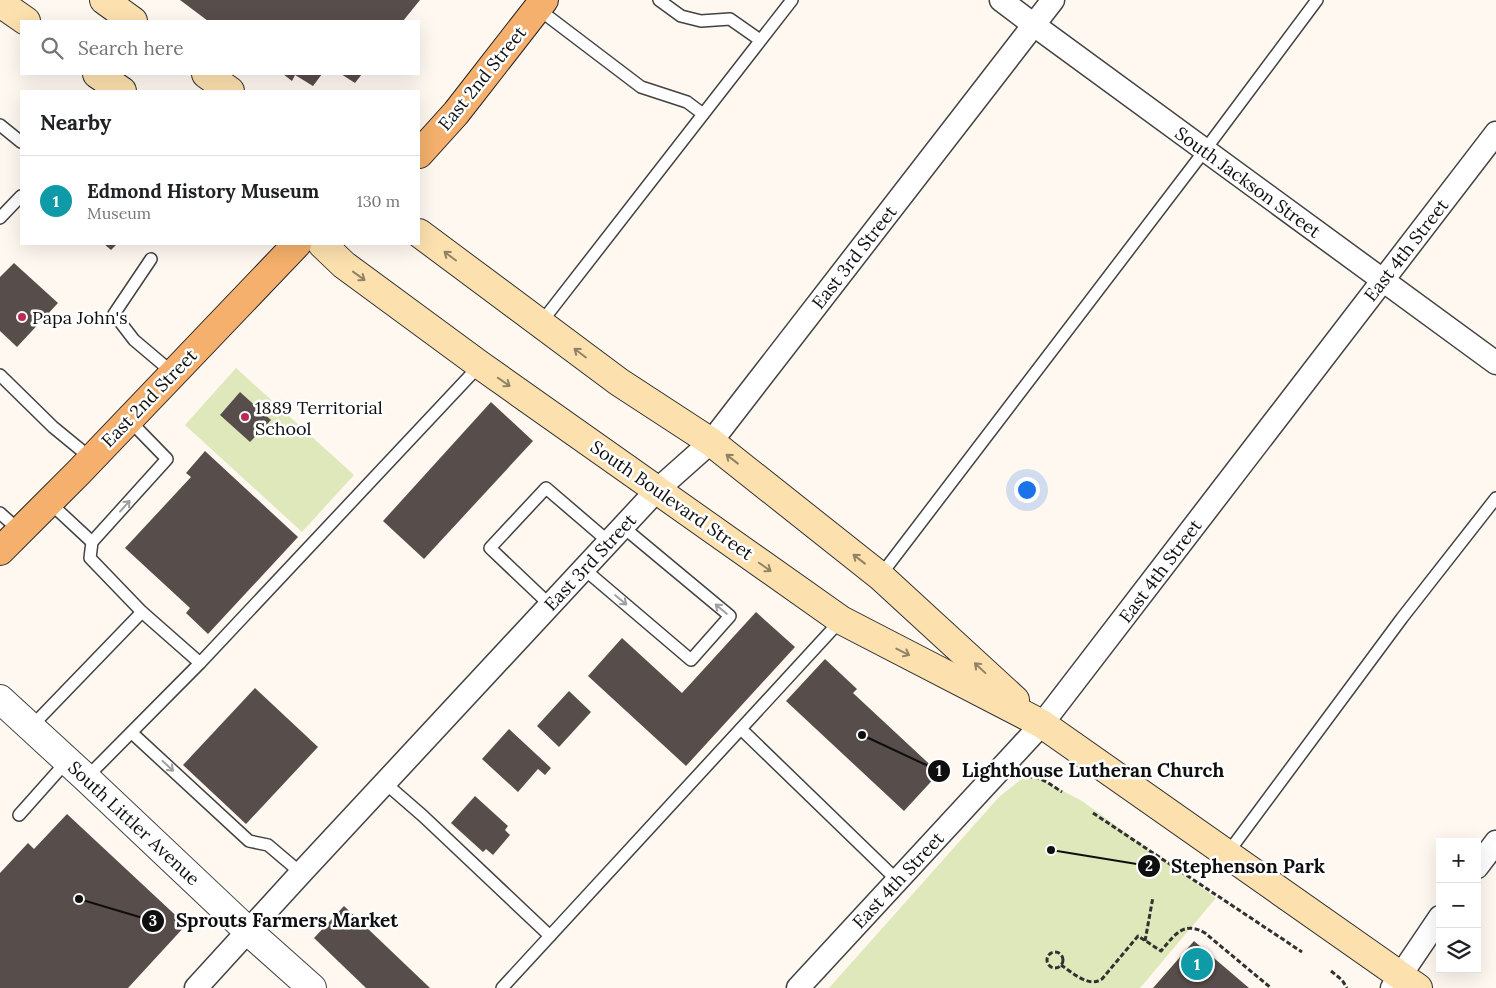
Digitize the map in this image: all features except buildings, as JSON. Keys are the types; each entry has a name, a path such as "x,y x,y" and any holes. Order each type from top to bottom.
{"main road":[{"path":"104,0 132,20"},
{"path":"0,2 25,20"},
{"name":"East 2nd Street","path":"420,153 456,113 540,4"},
{"path":"99,75 121,90"},
{"path":"207,75 229,90"},
{"name":"South Boulevard Street","path":"420,234 619,382 711,442 880,576 1042,724 1227,854 1404,984"},
{"name":"East 2nd Street","path":"0,551 129,420 296,245"},
{"name":"South Boulevard Street","path":"323,245 344,265 480,365 841,620 1042,724"}],"street":[{"name":"South Jackson Street","path":"1002,0 1496,363"},
{"name":"East 3rd Street","path":"196,988 657,490 711,442 1053,0"},
{"name":"East 4th Street","path":"798,988 1042,724 1496,133"},
{"name":"South Littler Avenue","path":"0,700 248,931 312,988"},
{"path":"1481,862 1496,842"},
{"path":"1404,984 1436,924"}],"lane":[{"path":"659,0 681,16 701,21 730,19 760,40"},
{"path":"540,324 792,0"},
{"path":"880,576 1317,0"},
{"path":"540,4 642,87 687,102 703,114"},
{"path":"0,125 20,141"},
{"path":"0,218 20,197"},
{"path":"151,259 114,314 134,340 173,373"},
{"path":"19,815 77,770 132,733 480,365"},
{"path":"0,374 53,426 92,458"},
{"path":"129,420 167,459 92,542 90,558 142,612 200,663"},
{"path":"550,606 490,548 546,488 730,616 691,660 584,569"},
{"path":"1227,854 1402,618 1496,498"},
{"path":"49,502 92,542"},
{"path":"0,513 20,531"},
{"path":"30,728 142,612"},
{"path":"502,988 841,620"},
{"path":"741,729 898,881"},
{"path":"132,733 249,841 268,845 301,873"},
{"path":"385,783 423,816 550,936"}],"path":[{"path":"1093,813 1302,952"},
{"path":"1145,940 1153,896"},
{"path":"1061,965 1093,984 1102,979 1138,936 1161,951 1180,930 1186,928 1199,929 1271,988"},
{"path":"1052,953 1059,954 1062,960 1061,965 1051,968 1047,961 1048,956 1052,953"},
{"path":"1331,971 1342,980 1347,988"}],"green space":[{"path":"236,368 354,475 302,532 185,425"},
{"path":"1029,773 1082,801 1216,898 1140,988 829,988 999,797"}],"place":[{"name":"Papa John's","path":"22,317"},
{"name":"1889 Territorial School","path":"245,417"},
{"name":"Lighthouse Lutheran Church","path":"862,735"},
{"name":"Stephenson Park","path":"1051,850"},
{"name":"Sprouts Farmers Market","path":"79,899"},
{"name":"Edmond History Museum","path":"1197,964"}]}
